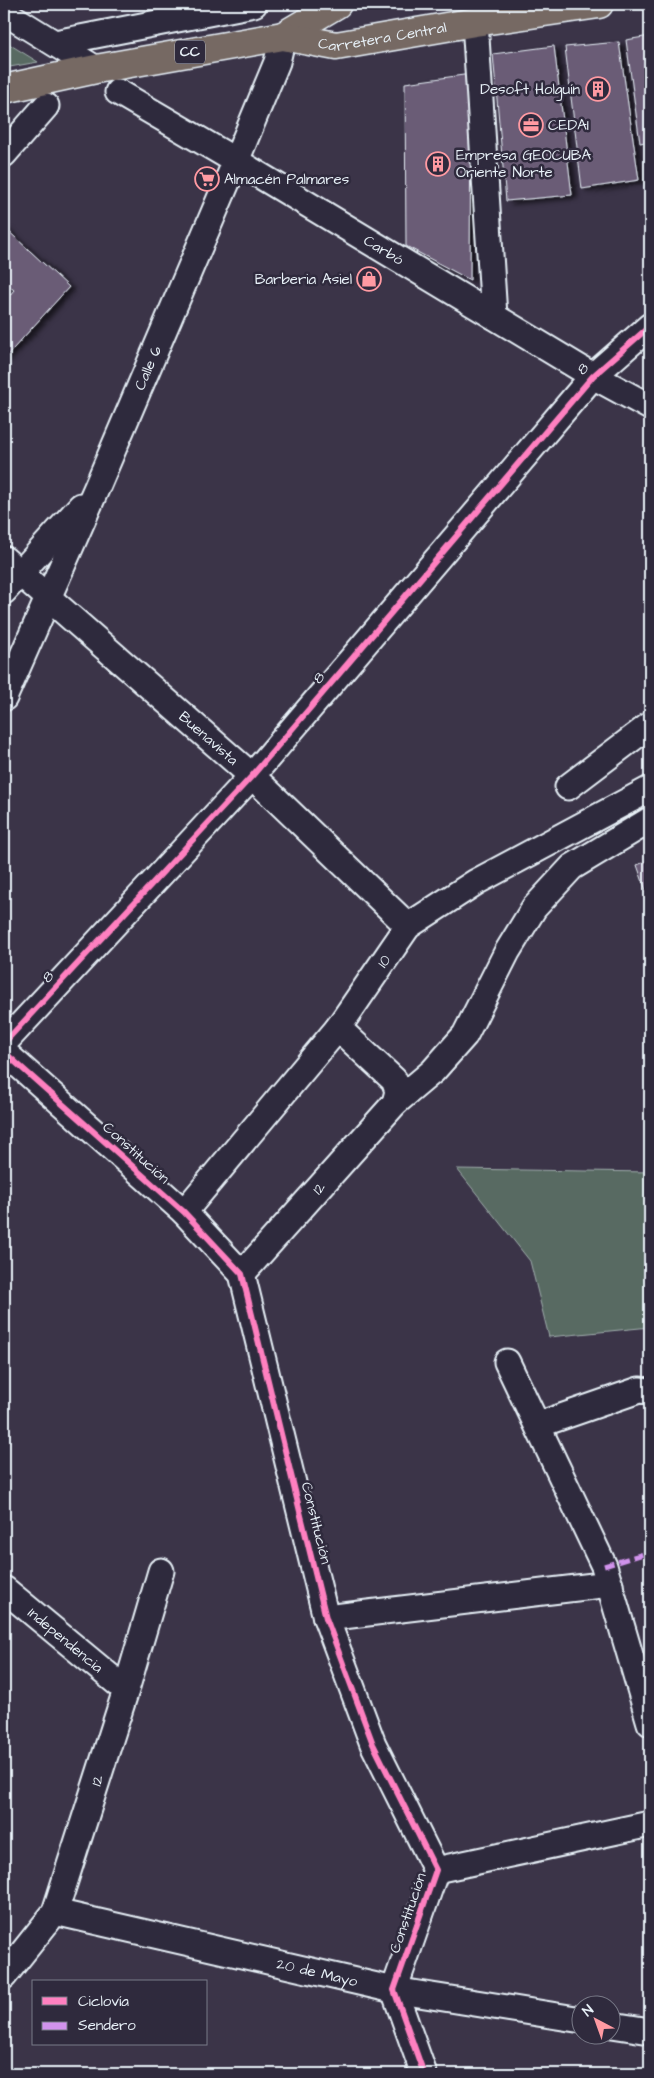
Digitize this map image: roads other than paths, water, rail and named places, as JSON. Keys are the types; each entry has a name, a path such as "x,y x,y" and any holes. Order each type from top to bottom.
{"main road":[{"path":"284,36 302,4"},
{"name":"Carretera Central","path":"284,36 336,4"},
{"name":"Carretera Central","path":"4,89 96,69 284,36 336,46 474,22 599,4"}],"street":[{"path":"55,43 254,4"},
{"path":"4,12 96,69"},
{"path":"474,22 494,316"},
{"name":"Calle 6","path":"4,698 97,487 236,160 277,62 284,36"},
{"name":"Carbó","path":"118,92 236,160 593,376 650,407"},
{"path":"4,154 46,106"},
{"name":"8","path":"4,1043 252,776 593,376 650,326"},
{"path":"4,591 12,566 97,487"},
{"name":"Buenavista","path":"12,566 252,776 408,926"},
{"path":"568,787 650,726"},
{"name":"10","path":"184,1212 338,1028 408,926 476,882 650,789"},
{"name":"12","path":"242,1274 396,1103 433,1071 465,1034 507,952 540,901 572,867 650,820"},
{"path":"338,1028 394,1080 398,1091 396,1103"},
{"name":"Constitución","path":"4,1052 184,1212 242,1274 326,1618 373,1744 436,1870 394,1990"},
{"path":"507,1362 604,1566 650,1723"},
{"path":"538,1425 639,1390 650,1391"},
{"name":"12","path":"4,1976 56,1912 126,1690 160,1571"},
{"path":"326,1618 610,1584"},
{"name":"Independencia","path":"4,1589 126,1690"},
{"path":"436,1870 650,1824"},
{"name":"20 de Mayo","path":"56,1912 394,1990 572,2018"},
{"path":"394,1990 424,2074"},
{"path":"622,2027 650,2031"}],"place":[{"name":"Desoft Holguín","path":"598,89"},
{"name":"CEDAI","path":"531,125"},
{"name":"Empresa GEOCUBA Oriente Norte","path":"438,164"},
{"name":"Almacén Palmares","path":"207,179"},
{"name":"Barberia Asiel","path":"369,279"}]}
